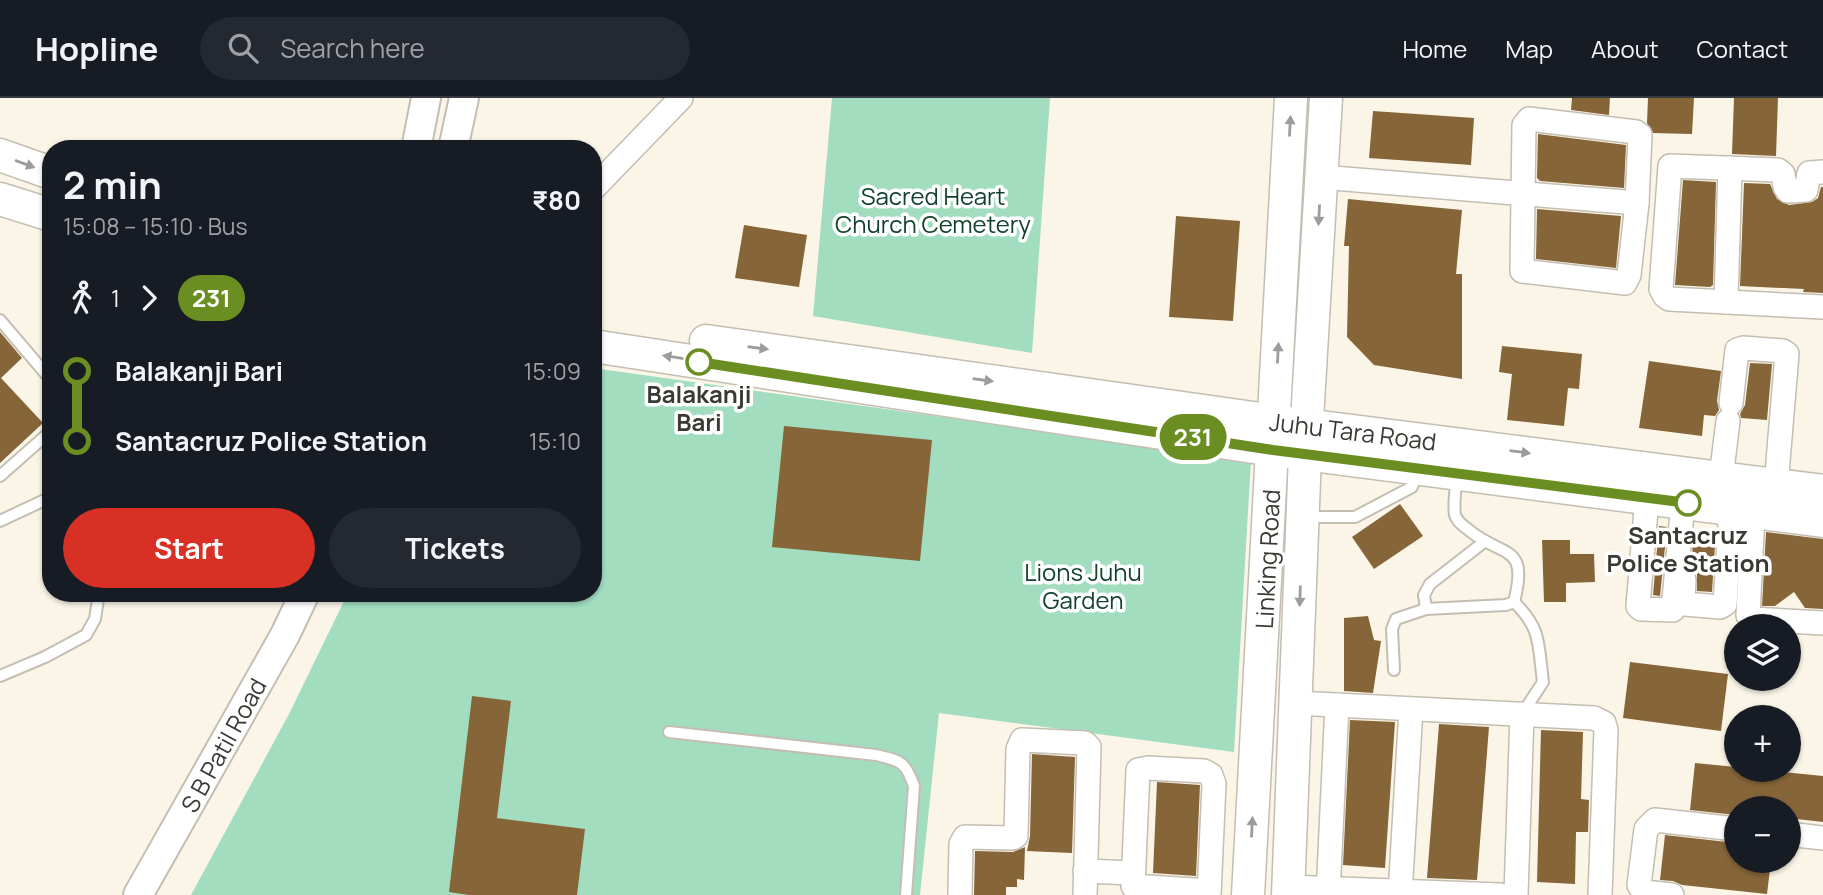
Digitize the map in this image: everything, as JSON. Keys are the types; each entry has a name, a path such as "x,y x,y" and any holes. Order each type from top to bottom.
{"main road":[{"name":"Linking Road","path":"1248,895 1292,98"},
{"name":"Linking Road","path":"1288,891 1306,439 1326,98"},
{"path":"0,155 42,170"},
{"path":"0,198 42,212"},
{"name":"Juhu Tara Road","path":"602,326 1273,435"},
{"name":"Juhu Tara Road","path":"602,347 1306,439 1647,498 1823,521"},
{"name":"Juhu Tara Road","path":"1306,439 1420,469 1468,465 1721,478 1823,491"},
{"path":"1268,542 1302,530"}],"street":[{"path":"421,123 455,139 464,98"},
{"path":"602,180 681,98"},
{"path":"1529,119 1636,132 1641,140 1637,203 1629,275 1625,283 1522,271 1521,193 1524,125 1529,119"},
{"path":"1823,172 1809,173 1806,190 1801,192 1788,191 1783,174 1779,170 1669,168 1661,289 1669,299 1823,307"},
{"path":"1726,302 1730,168"},
{"path":"1321,177 1637,203"},
{"path":"1721,478 1737,350 1743,348 1783,351 1787,354 1776,485"},
{"path":"1647,498 1638,606 1641,610 1670,612 1674,609 1686,503"},
{"path":"1686,503 1683,599 1686,605 1720,607 1725,604 1742,510"},
{"path":"1742,510 1748,615 1753,619 1823,623"},
{"name":"S B Patil Road","path":"138,895 285,635 301,602"},
{"path":"1296,703 1594,718 1604,723 1606,730 1600,895"},
{"path":"1328,892 1337,705"},
{"path":"1400,893 1411,709"},
{"path":"1516,895 1522,715"},
{"path":"960,895 961,844 965,837 1016,836 1018,749 1022,740 1086,743 1089,747 1085,895"},
{"path":"1148,768 1209,772 1213,779 1209,893 1136,887 1132,883 1138,770 1148,768"},
{"path":"1672,895 1644,892 1639,886 1646,829 1655,820 1724,828"},
{"path":"1801,835 1823,838"},
{"path":"1086,871 1133,873"},
{"path":"1288,891 1500,895"}],"lane":[{"path":"0,320 42,369"},
{"path":"0,476 42,439"},
{"path":"1468,465 1456,517 1484,542 1511,553 1518,563 1514,602"},
{"path":"1302,530 1354,517 1412,487 1420,469"},
{"path":"0,522 42,501"},
{"path":"1426,609 1424,595 1430,584 1484,542"},
{"path":"0,676 45,657 86,635 95,619 98,602"},
{"path":"1394,670 1392,629 1396,619 1426,609 1506,605 1514,602"},
{"path":"1514,602 1529,616 1536,629 1543,682 1522,715"},
{"path":"669,732 876,755 900,761 908,769 914,786 906,895"}],"green space":[{"name":"Sacred Heart Church Cemetery","path":"832,98 1050,98 1032,353 813,316"},
{"name":"Lions Juhu Garden","path":"602,369 1251,460 1234,752 939,713 920,895 191,895 289,714 344,602 602,602"}],"building":[{"path":"1572,98 1610,98 1609,115 1571,110"},
{"path":"1648,98 1694,98 1692,134 1653,133 1647,123"},
{"path":"1734,98 1778,98 1776,156 1732,154"},
{"path":"1373,111 1474,118 1471,165 1369,158"},
{"path":"1538,134 1626,145 1624,188 1540,181 1537,178"},
{"path":"1683,180 1716,182 1713,285 1710,287 1675,285"},
{"path":"1744,183 1770,184 1777,199 1789,205 1812,202 1818,198 1823,187 1823,293 1803,292 1804,289 1740,286"},
{"path":"1348,199 1462,210 1456,274 1462,274 1462,379 1374,365 1347,337 1349,246 1344,246"},
{"path":"1537,209 1621,216 1616,268 1536,259"},
{"path":"1176,216 1240,221 1233,321 1169,317"},
{"path":"744,225 807,235 799,287 735,278"},
{"path":"0,332 22,358 1,378 42,424 0,463"},
{"path":"1502,346 1582,354 1579,389 1568,388 1564,426 1507,420 1512,374 1499,372"},
{"path":"1649,361 1721,371 1717,401 1719,410 1715,416 1704,415 1702,436 1639,428"},
{"path":"1750,363 1772,364 1767,420 1741,418"},
{"path":"784,426 932,440 920,561 772,547"},
{"path":"1400,504 1423,536 1374,569 1352,537"},
{"path":"1659,526 1667,527 1660,596 1653,595"},
{"path":"1766,532 1823,539 1823,609 1805,608 1794,592 1775,606 1762,606"},
{"path":"1542,540 1570,540 1570,554 1594,554 1595,582 1566,583 1566,602 1544,602"},
{"path":"1693,542 1715,544 1712,592 1697,591 1697,574 1691,568"},
{"path":"1368,616 1374,640 1381,641 1373,693 1344,691 1344,618"},
{"path":"1630,662 1724,674 1726,691 1721,731 1623,718"},
{"path":"472,696 511,701 497,818 585,829 577,895 469,895 449,892"},
{"path":"1350,720 1395,722 1385,868 1343,865"},
{"path":"1439,724 1489,727 1477,880 1427,878"},
{"path":"1541,730 1583,732 1581,799 1589,800 1588,832 1576,832 1575,884 1537,882"},
{"path":"1032,754 1075,757 1072,853 1027,851 1030,836"},
{"path":"1695,763 1724,766 1724,782 1801,782 1801,774 1823,776 1823,822 1801,819 1801,796 1724,796 1724,814 1690,810"},
{"path":"1157,782 1200,785 1196,876 1153,873"},
{"path":"1665,835 1724,842 1724,873 1770,873 1767,894 1682,885 1660,880"},
{"path":"1025,847 1024,880 1017,879 1017,887 1006,887 1006,895 974,895 975,851 1013,852"}],"bus line":[{"name":"231","path":"699,362 1273,450 1688,503"}],"place":[{"name":"Balakanji Bari","path":"699,362"},
{"name":"Santacruz Police Station","path":"1688,503"}]}
